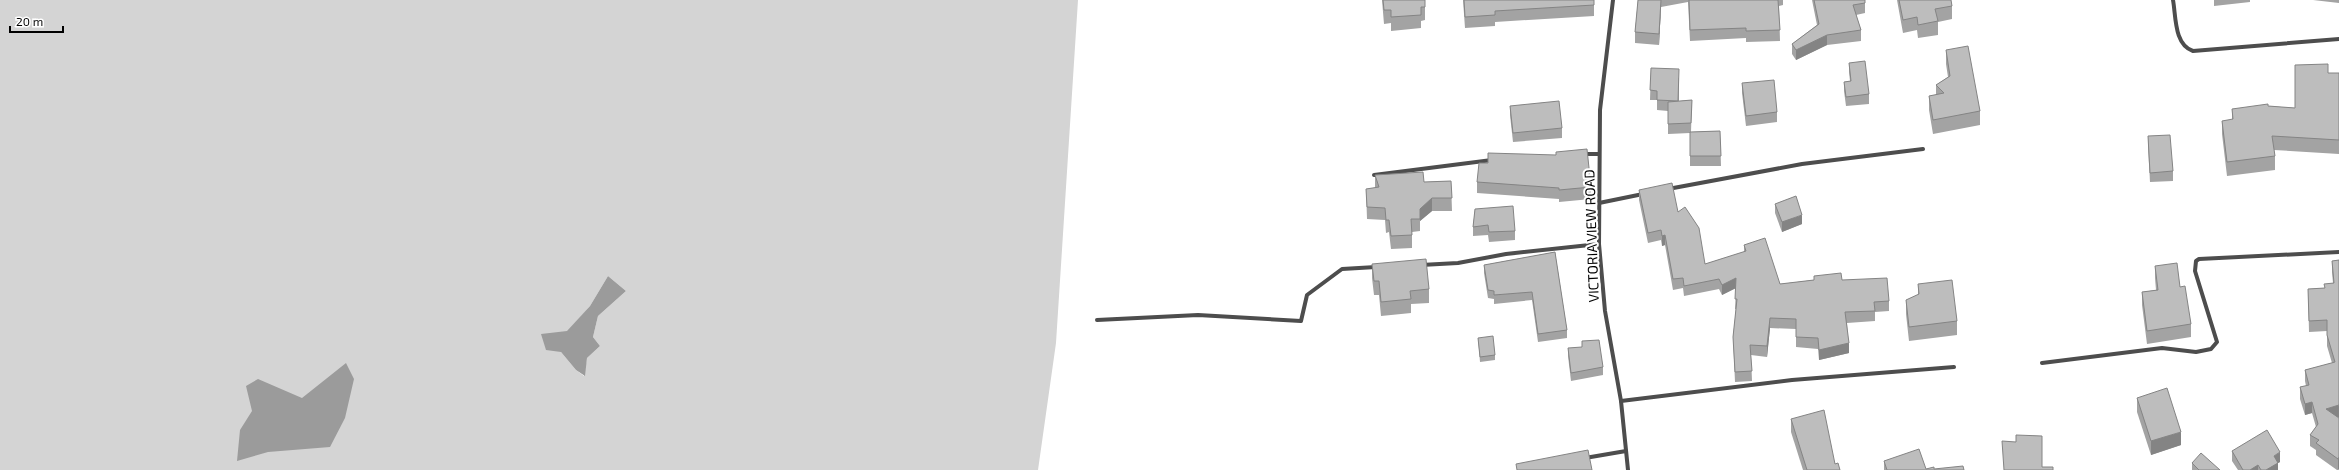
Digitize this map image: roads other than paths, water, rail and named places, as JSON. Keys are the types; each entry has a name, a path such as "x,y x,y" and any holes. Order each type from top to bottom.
{"street":[{"name":"VICTORIA VIEW ROAD","path":"1614,0 1600,110 1598,154 1599,244 1605,311 1621,401 1628,470"},
{"path":"2174,0 2179,38 2185,47 2193,51 2339,39"},
{"path":"1661,191 1802,164 1923,149"},
{"path":"1576,155 1598,154"},
{"path":"1374,175 1495,160"},
{"path":"1599,203 1646,194"},
{"path":"1412,265 1458,262 1506,254 1599,244"},
{"path":"2042,363 2162,348 2196,352 2211,349 2217,342 2195,271 2196,261 2199,259 2339,252"},
{"path":"1097,320 1198,316 1301,321 1307,295 1342,269 1381,267"},
{"path":"1621,401 1792,380 1954,367"},
{"path":"1579,459 1626,451"}]}
